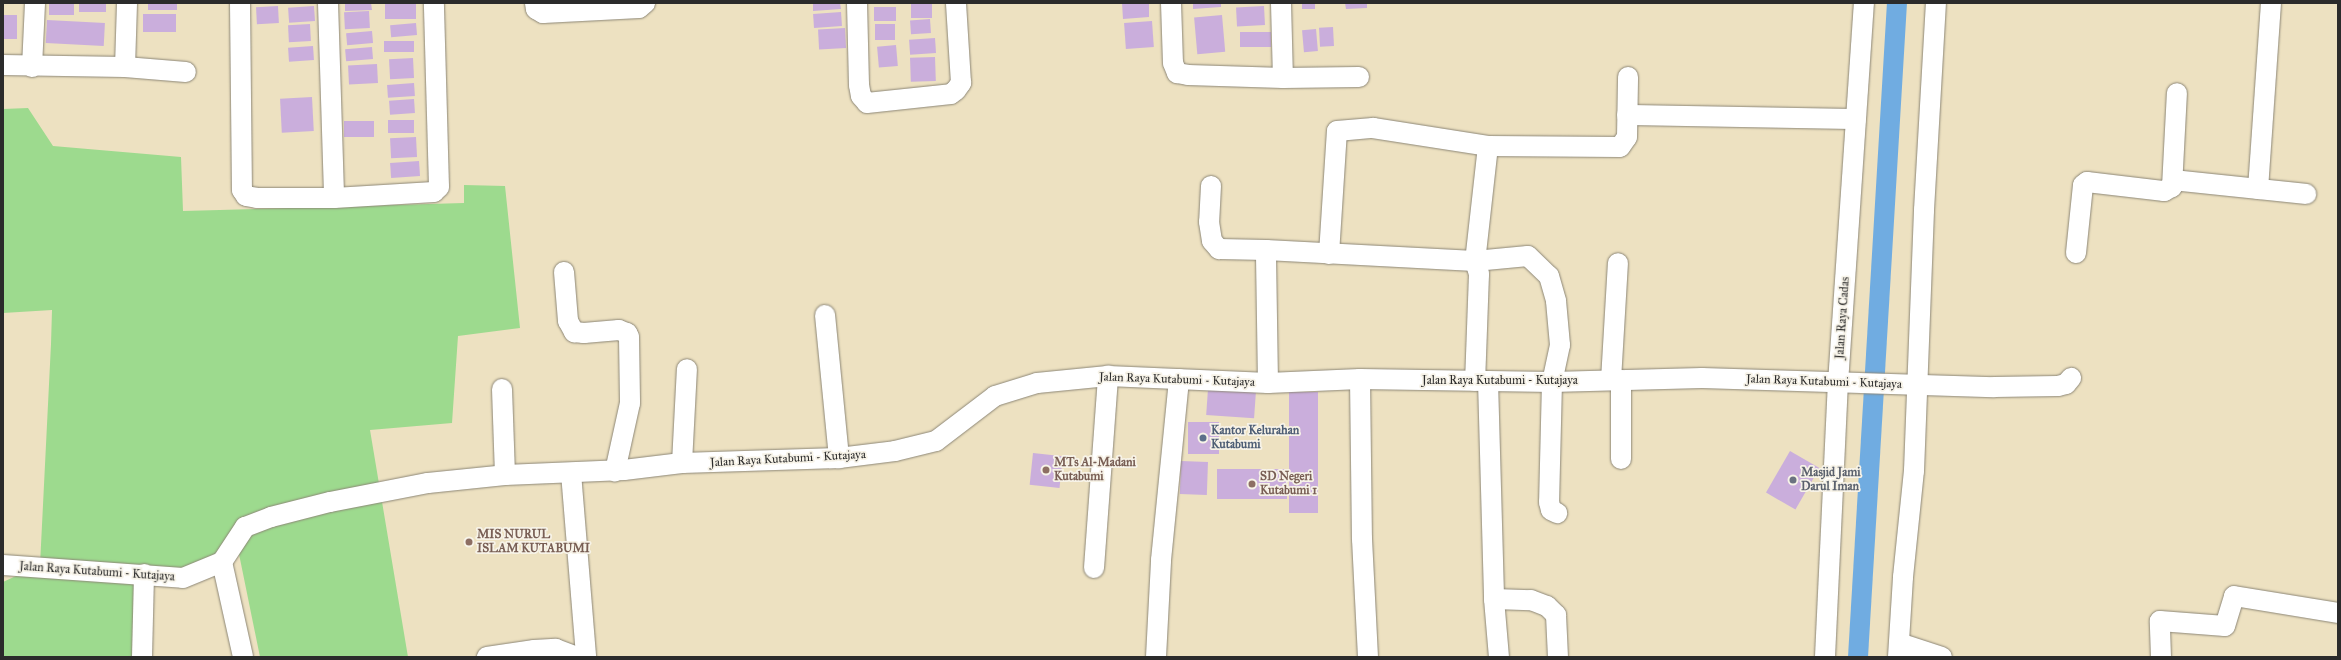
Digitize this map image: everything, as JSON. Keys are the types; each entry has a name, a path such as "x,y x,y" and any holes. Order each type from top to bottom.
{"street":[{"path":"32,67 35,3"},
{"path":"125,67 127,3"},
{"path":"240,3 242,190 246,196 257,198 334,198 434,192 440,187 434,3"},
{"path":"328,3 334,198"},
{"path":"535,3 536,9 543,13 639,8 645,3"},
{"path":"857,3 859,85 861,96 867,103 951,94 956,90 961,83 956,3"},
{"path":"1171,3 1173,63 1177,73 1188,76 1283,78 1359,77"},
{"path":"1281,3 1283,78"},
{"name":"Jalan Raya Cadas","path":"1825,657 1848,383 1856,119 1864,3"},
{"path":"1936,3 1912,384 1914,471 1903,570 1898,650 1942,657"},
{"path":"2258,189 2271,3"},
{"path":"3,65 32,67 125,67 186,72"},
{"path":"1329,254 1337,131 1373,128 1488,146 1620,147 1627,137 1628,77"},
{"path":"2076,253 2083,185 2087,182 2164,191 2172,187 2177,93"},
{"path":"1627,115 1856,119"},
{"path":"1488,146 1475,260 1479,274 1482,381 1494,600 1499,657"},
{"path":"2173,180 2306,194"},
{"path":"1211,186 1209,222 1212,241 1219,249 1475,260 1528,256 1549,276 1556,301 1560,345 1552,382 1549,502 1552,510 1557,513"},
{"path":"1266,250 1268,384"},
{"path":"1618,263 1616,380 1621,459"},
{"path":"564,272 568,321 574,332 584,333 619,330 627,333 629,337 630,403 615,471"},
{"path":"825,315 839,458"},
{"path":"682,464 687,368"},
{"path":"1094,568 1108,376"},
{"name":"Jalan Raya Kutabumi - Kutajaya","path":"3,565 183,578 222,562 245,527 271,517 330,502 428,483 505,475 615,471 682,464 839,458 895,451 936,441 995,396 1030,385 1108,376 1268,384 1360,379 1552,382 1702,378 1848,383 2058,386 2066,384 2071,378"},
{"path":"1156,657 1161,560 1179,379"},
{"path":"1360,379 1362,539 1368,657"},
{"path":"502,389 505,475"},
{"path":"571,473 586,657"},
{"path":"222,562 243,657"},
{"path":"142,657 144,574"},
{"path":"2161,657 2160,621 2225,626 2234,596 2338,613"},
{"path":"1494,600 1530,600 1547,606 1556,615 1558,657"},
{"path":"489,657 534,650 556,649 576,657"}],"green space":[{"path":"28,108 53,146 181,157 183,211 464,203 464,185 505,186 520,328 458,336 452,423 370,430 408,657 260,657 239,554 204,568 145,574 140,657 3,657 3,582 40,565 51,344 52,310 3,313 3,109"}],"building":[{"path":"49,3 74,3 74,15 49,15"},
{"path":"79,3 106,3 106,12 79,12"},
{"path":"148,3 177,3 177,10 148,10"},
{"path":"345,3 371,3 372,10 345,11"},
{"path":"385,3 416,3 416,19 385,19"},
{"path":"813,3 840,3 841,9 813,11"},
{"path":"911,3 932,3 932,18 911,18"},
{"path":"1122,3 1149,3 1149,17 1123,19"},
{"path":"1193,3 1221,3 1221,7 1193,9"},
{"path":"1302,3 1315,3 1315,9 1302,9"},
{"path":"1345,3 1367,3 1367,8 1346,9"},
{"path":"278,6 279,23 257,24 256,7"},
{"path":"314,6 315,21 289,23 288,8"},
{"path":"1264,6 1265,25 1237,26 1236,7"},
{"path":"874,7 896,7 896,21 874,21"},
{"path":"369,11 370,28 345,29 344,12"},
{"path":"841,12 842,26 814,28 813,14"},
{"path":"143,14 176,14 176,32 143,32"},
{"path":"4,15 17,15 17,39 4,39"},
{"path":"1222,15 1225,52 1197,54 1194,17"},
{"path":"930,19 931,33 911,34 910,20"},
{"path":"47,20 105,23 104,46 46,43"},
{"path":"1152,21 1154,47 1126,49 1124,23"},
{"path":"416,23 417,35 391,37 390,25"},
{"path":"310,24 311,41 289,42 288,25"},
{"path":"875,24 895,24 895,40 875,40"},
{"path":"1333,27 1334,46 1320,47 1319,28"},
{"path":"845,28 846,48 819,49 818,29"},
{"path":"1316,29 1318,51 1304,52 1302,30"},
{"path":"372,31 373,43 347,45 346,33"},
{"path":"1240,32 1271,32 1271,47 1240,47"},
{"path":"935,38 936,53 910,55 909,40"},
{"path":"384,41 414,41 414,52 384,52"},
{"path":"896,45 898,66 879,68 877,47"},
{"path":"313,46 314,60 289,62 288,48"},
{"path":"372,47 373,59 346,61 345,49"},
{"path":"935,57 936,81 911,82 910,58"},
{"path":"413,58 414,78 390,79 389,59"},
{"path":"377,64 378,83 349,84 348,66"},
{"path":"414,83 415,96 388,98 387,85"},
{"path":"312,97 314,131 282,133 280,99"},
{"path":"414,99 415,113 390,115 389,101"},
{"path":"388,120 414,120 414,133 388,133"},
{"path":"344,121 374,121 374,137 344,137"},
{"path":"416,137 417,157 391,158 390,138"},
{"path":"419,161 420,176 391,178 390,163"},
{"path":"1208,389 1256,392 1254,418 1206,415"},
{"path":"1289,392 1318,392 1318,513 1289,513"},
{"name":"Kantor Kelurahan Kutabumi","path":"1188,422 1219,422 1219,454 1188,454"},
{"name":"Masjid Jami Darul Iman","path":"1790,451 1819,468 1795,510 1766,493"},
{"name":"MTs Al-Madani Kutabumi","path":"1033,453 1063,456 1059,488 1030,485"},
{"path":"1181,461 1208,462 1207,495 1180,494"},
{"name":"SD Negeri Kutabumi 1","path":"1217,469 1287,469 1287,499 1217,499"}],"waterway":[{"path":"1858,657 1897,3"}],"place":[{"name":"Kantor Kelurahan Kutabumi","path":"1203,438"},
{"name":"MTs Al-Madani Kutabumi","path":"1046,470"},
{"name":"Masjid Jami Darul Iman","path":"1793,480"},
{"name":"SD Negeri Kutabumi 1","path":"1252,484"},
{"name":"MIS NURUL ISLAM KUTABUMI","path":"469,542"}]}
